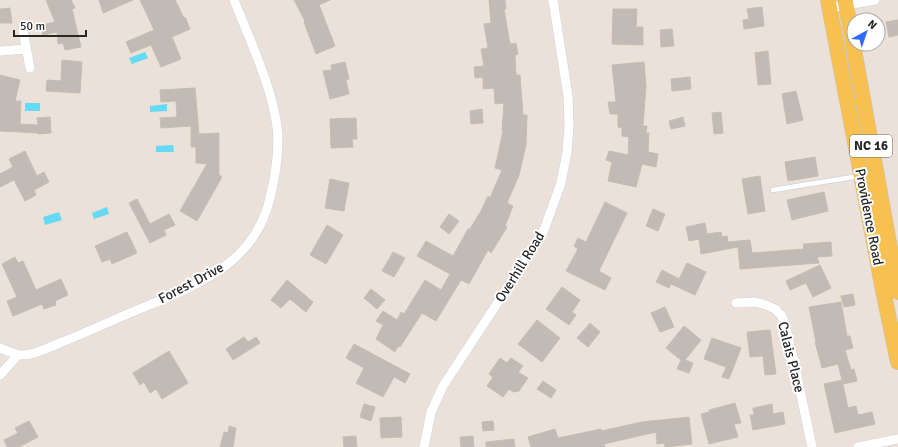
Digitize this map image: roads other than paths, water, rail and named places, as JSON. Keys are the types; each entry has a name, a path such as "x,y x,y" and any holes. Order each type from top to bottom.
{"main road":[{"name":"Providence Road","path":"845,3 894,289 898,362"},
{"name":"Providence Road","path":"829,4 861,175 894,289"}],"street":[{"name":"Forest Drive","path":"18,355 43,350 190,287 229,263 244,249 256,234 268,206 274,185 278,138 274,111 267,86 234,0"},
{"name":"Overhill Road","path":"424,447 431,412 444,384 538,241 546,227 562,183 567,152 570,108 553,0"},
{"path":"829,4 875,0"},
{"path":"23,30 30,68"},
{"path":"0,51 26,49"},
{"name":"Calais Place","path":"736,303 755,302 774,309 781,315 784,321 793,357 812,447"},
{"path":"0,348 18,355 0,376"},
{"path":"858,447 898,439"}],"lane":[{"path":"773,190 861,175"}],"water":[{"path":"145,52 148,58 132,64 129,58"},
{"path":"25,103 40,103 40,111 25,111"},
{"path":"167,104 167,111 150,112 150,106"},
{"path":"173,145 174,152 156,152 156,146"},
{"path":"107,207 109,214 94,219 92,213"},
{"path":"59,212 62,220 45,225 43,217"}]}
